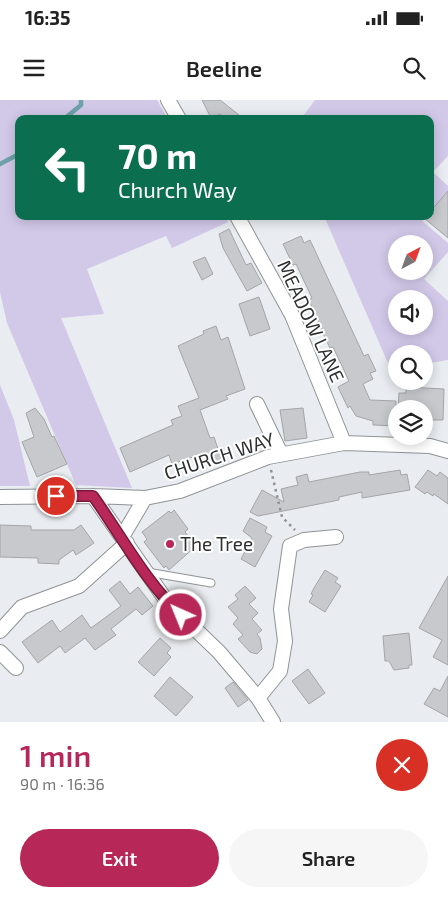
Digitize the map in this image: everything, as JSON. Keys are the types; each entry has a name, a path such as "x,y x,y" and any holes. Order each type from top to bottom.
{"street":[{"path":"168,100 177,115"},
{"name":"MEADOW LANE","path":"239,220 292,315 344,443"},
{"path":"257,404 275,456"},
{"name":"CHURCH WAY","path":"0,497 93,496 145,498 180,491 275,456 344,443 430,446 448,451"},
{"path":"93,496 168,603 219,652 258,698 273,722"},
{"path":"0,631 22,607 79,586 124,540 145,498"},
{"path":"258,698 280,671 285,641 281,609 290,546 304,540 336,537"},
{"path":"0,652 16,668"}],"lane":[{"path":"144,571 211,583"}],"path":[{"path":"275,456 282,517 304,540"}],"shaded area":[{"path":"0,100 157,100 166,115 15,115 15,220 227,220 228,222 172,248 166,236 87,269 104,314 61,318 132,488 76,485 7,323 0,292"},
{"path":"315,100 448,100 448,156 434,171 434,115 304,115"},
{"path":"434,173 448,186 448,191 434,207"},
{"path":"326,220 423,220 448,243 448,252 433,269 433,235 388,235 388,280 425,280 448,301 448,360 433,362 433,345 388,345 388,363"},
{"path":"0,385 14,420 30,486 0,486"}],"building":[{"path":"202,100 220,100 239,115 220,114 210,115"},
{"path":"448,191 448,238 426,220 434,220 434,207"},
{"path":"229,229 246,265 251,263 262,283 247,291 223,248 219,234"},
{"path":"301,236 304,243 310,240 364,356 368,354 376,371 370,373 373,379 363,384 370,400 388,401 388,426 373,425 373,421 356,416 350,406 348,408 338,387 349,381 333,347 330,348 322,331 309,300 312,298 296,264 293,265 283,244"},
{"path":"205,257 213,274 202,280 193,262"},
{"path":"259,297 270,329 250,336 239,304"},
{"path":"216,326 221,340 228,337 245,389 226,396 228,399 200,410 210,438 214,437 222,461 209,465 205,453 172,464 169,455 130,472 120,448 173,425 171,420 182,416 178,406 199,398 178,346 204,334 203,331"},
{"path":"444,389 443,420 433,420 433,400 399,400 399,393 406,393 406,390"},
{"path":"35,408 44,419 52,437 54,436 67,464 37,477 22,442 34,437 26,413"},
{"path":"303,408 307,438 285,441 280,410"},
{"path":"400,470 401,475 407,474 410,490 362,498 362,492 339,497 339,500 258,516 250,512 262,490 284,502 281,489 298,485 296,477 307,474 309,482 360,472 369,472 369,475"},
{"path":"428,470 437,476 440,472 448,478 448,504 434,494 433,496 427,492 425,494 415,487"},
{"name":"The Tree","path":"174,510 188,529 185,532 196,546 169,570 166,566 164,568 144,542 147,539 142,532 169,511 171,513"},
{"path":"250,518 267,527 265,532 272,536 255,567 241,559 252,538 243,531"},
{"path":"0,525 31,526 31,530 74,530 81,525 94,543 76,555 73,550 59,560 59,564 38,563 38,558 0,557"},
{"path":"325,570 338,578 335,582 341,586 325,612 309,602 314,588"},
{"path":"448,576 448,665 433,657 442,640 419,628"},
{"path":"120,581 130,594 138,587 153,606 142,615 136,609 111,629 116,635 95,650 85,638 65,653 60,646 38,663 22,642 52,620 60,632 82,615 91,628 121,606 109,590"},
{"path":"245,586 256,598 249,604 258,613 252,619 262,630 257,634 260,638 262,649 257,654 250,652 238,639 243,635 233,624 238,618 228,607 238,599 235,595"},
{"path":"409,633 412,665 409,665 409,668 394,670 389,661 385,661 383,636"},
{"path":"160,638 171,648 167,653 171,657 154,676 138,662"},
{"path":"308,669 325,693 309,704 292,681"},
{"path":"448,676 448,717 424,704 434,688 440,691"},
{"path":"170,677 193,697 176,716 154,696"},
{"path":"233,682 248,700 238,707 225,688"}],"waterway":[{"path":"69,115 81,105 81,100"},
{"path":"0,164 15,156"}],"place":[{"name":"The Tree","path":"170,544"}],"route":[{"path":"56,496 93,496 144,571 168,603 181,615"}]}
